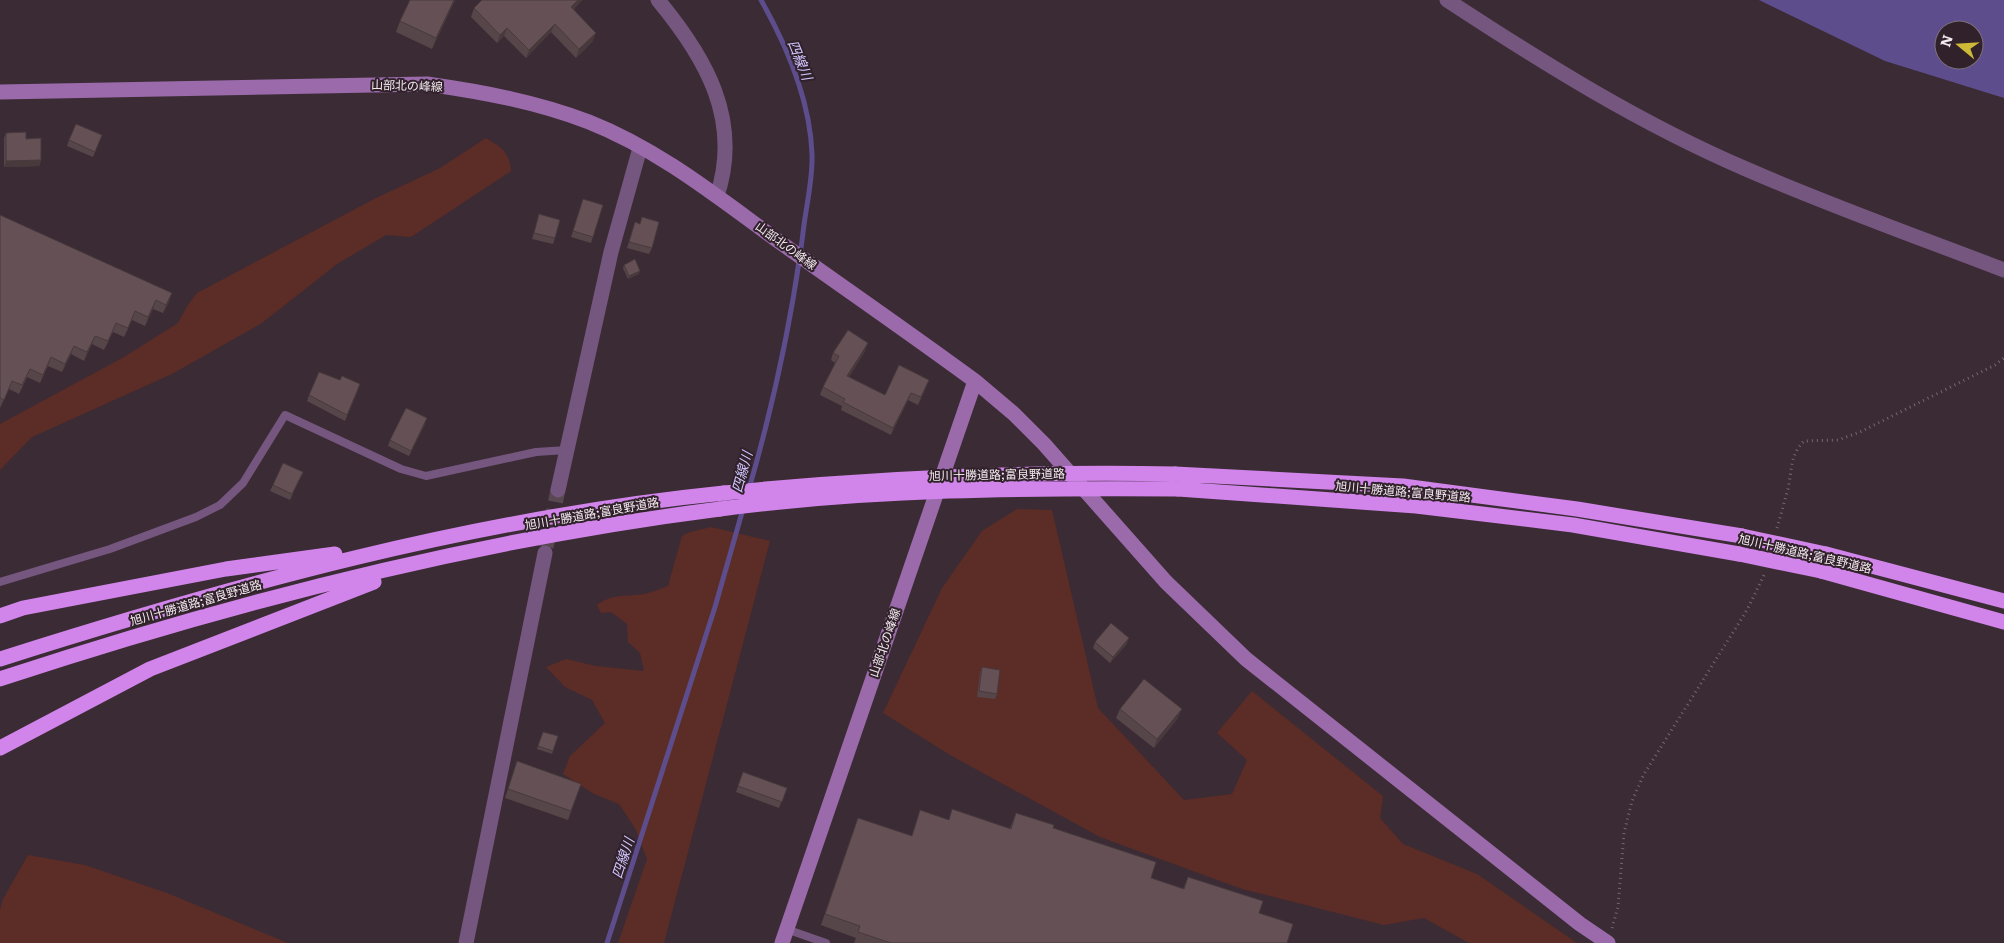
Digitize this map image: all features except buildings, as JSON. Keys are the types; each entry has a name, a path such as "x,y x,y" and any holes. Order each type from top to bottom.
{"highway":[{"name":"旭川十勝道路;富良野道路","path":"0,659 247,584 422,542 542,517 650,500 724,493 880,480 998,474 1175,474 1402,486 1577,508 1742,536 1826,554 2004,601"},
{"name":"旭川十勝道路;富良野道路","path":"0,679 97,647 248,603 554,536 655,517 774,502 989,489 1178,489 1426,507 1573,525 1739,554 1821,571 2004,622"},
{"path":"0,616 23,608 226,569 422,542"},
{"path":"0,748 150,669 424,563"}],"main road":[{"name":"山部北の峰線","path":"0,92 428,84 473,90 548,107 591,123 640,148 717,196 975,381 784,936"},
{"path":"975,381 1014,414 1044,444 1166,582 1246,658 1533,887 1609,938"}],"street":[{"path":"658,0 697,53 718,96 725,133 726,151 725,174 717,196"},
{"path":"1446,0 1577,82 1668,132 1746,169 2004,270"},
{"path":"558,490 611,252 640,148"},
{"path":"466,943 545,554"}],"lane":[{"path":"0,582 110,549 196,517 220,505 244,482 285,415 401,469 426,476 536,452 567,450"},
{"path":"784,936 826,943"}],"path":[{"path":"1775,535 1788,486 1791,461 1796,449 1804,440 1818,438 1838,440 1860,432 1995,365 2004,358"},
{"path":"1609,938 1618,907 1624,834 1632,801 1662,744 1747,610 1766,569"}],"shaded area":[{"path":"1759,0 2004,0 2004,98 1885,61"},
{"path":"486,138 504,151 511,171 411,237 386,235 337,264 262,323 172,374 32,437 0,470 0,424 124,357 178,323 197,293 374,199 440,168"},
{"path":"1017,509 1052,510 1098,708 1184,800 1232,794 1247,760 1217,733 1252,691 1383,796 1380,818 1403,844 1477,874 1577,943 1469,943 1424,918 1384,925 1242,889 1100,837 950,755 883,713 942,588 982,531"},
{"path":"711,527 770,541 664,943 618,943 647,859 635,828 619,804 594,794 563,774 570,756 605,723 592,700 565,687 546,667 566,659 596,666 644,671 640,653 628,642 627,624 611,612 601,613 597,605 614,597 644,594 668,586 682,536"},
{"path":"28,855 85,865 167,893 288,943 0,943 0,910 3,899"}],"waterway":[{"name":"四線川","path":"749,489 767,424 788,325 800,259 812,163 807,114 796,74 780,36 761,0"},
{"name":"四線川","path":"607,943 715,607 743,509"}],"tunnel":[{"path":"546,547 558,490"}]}
